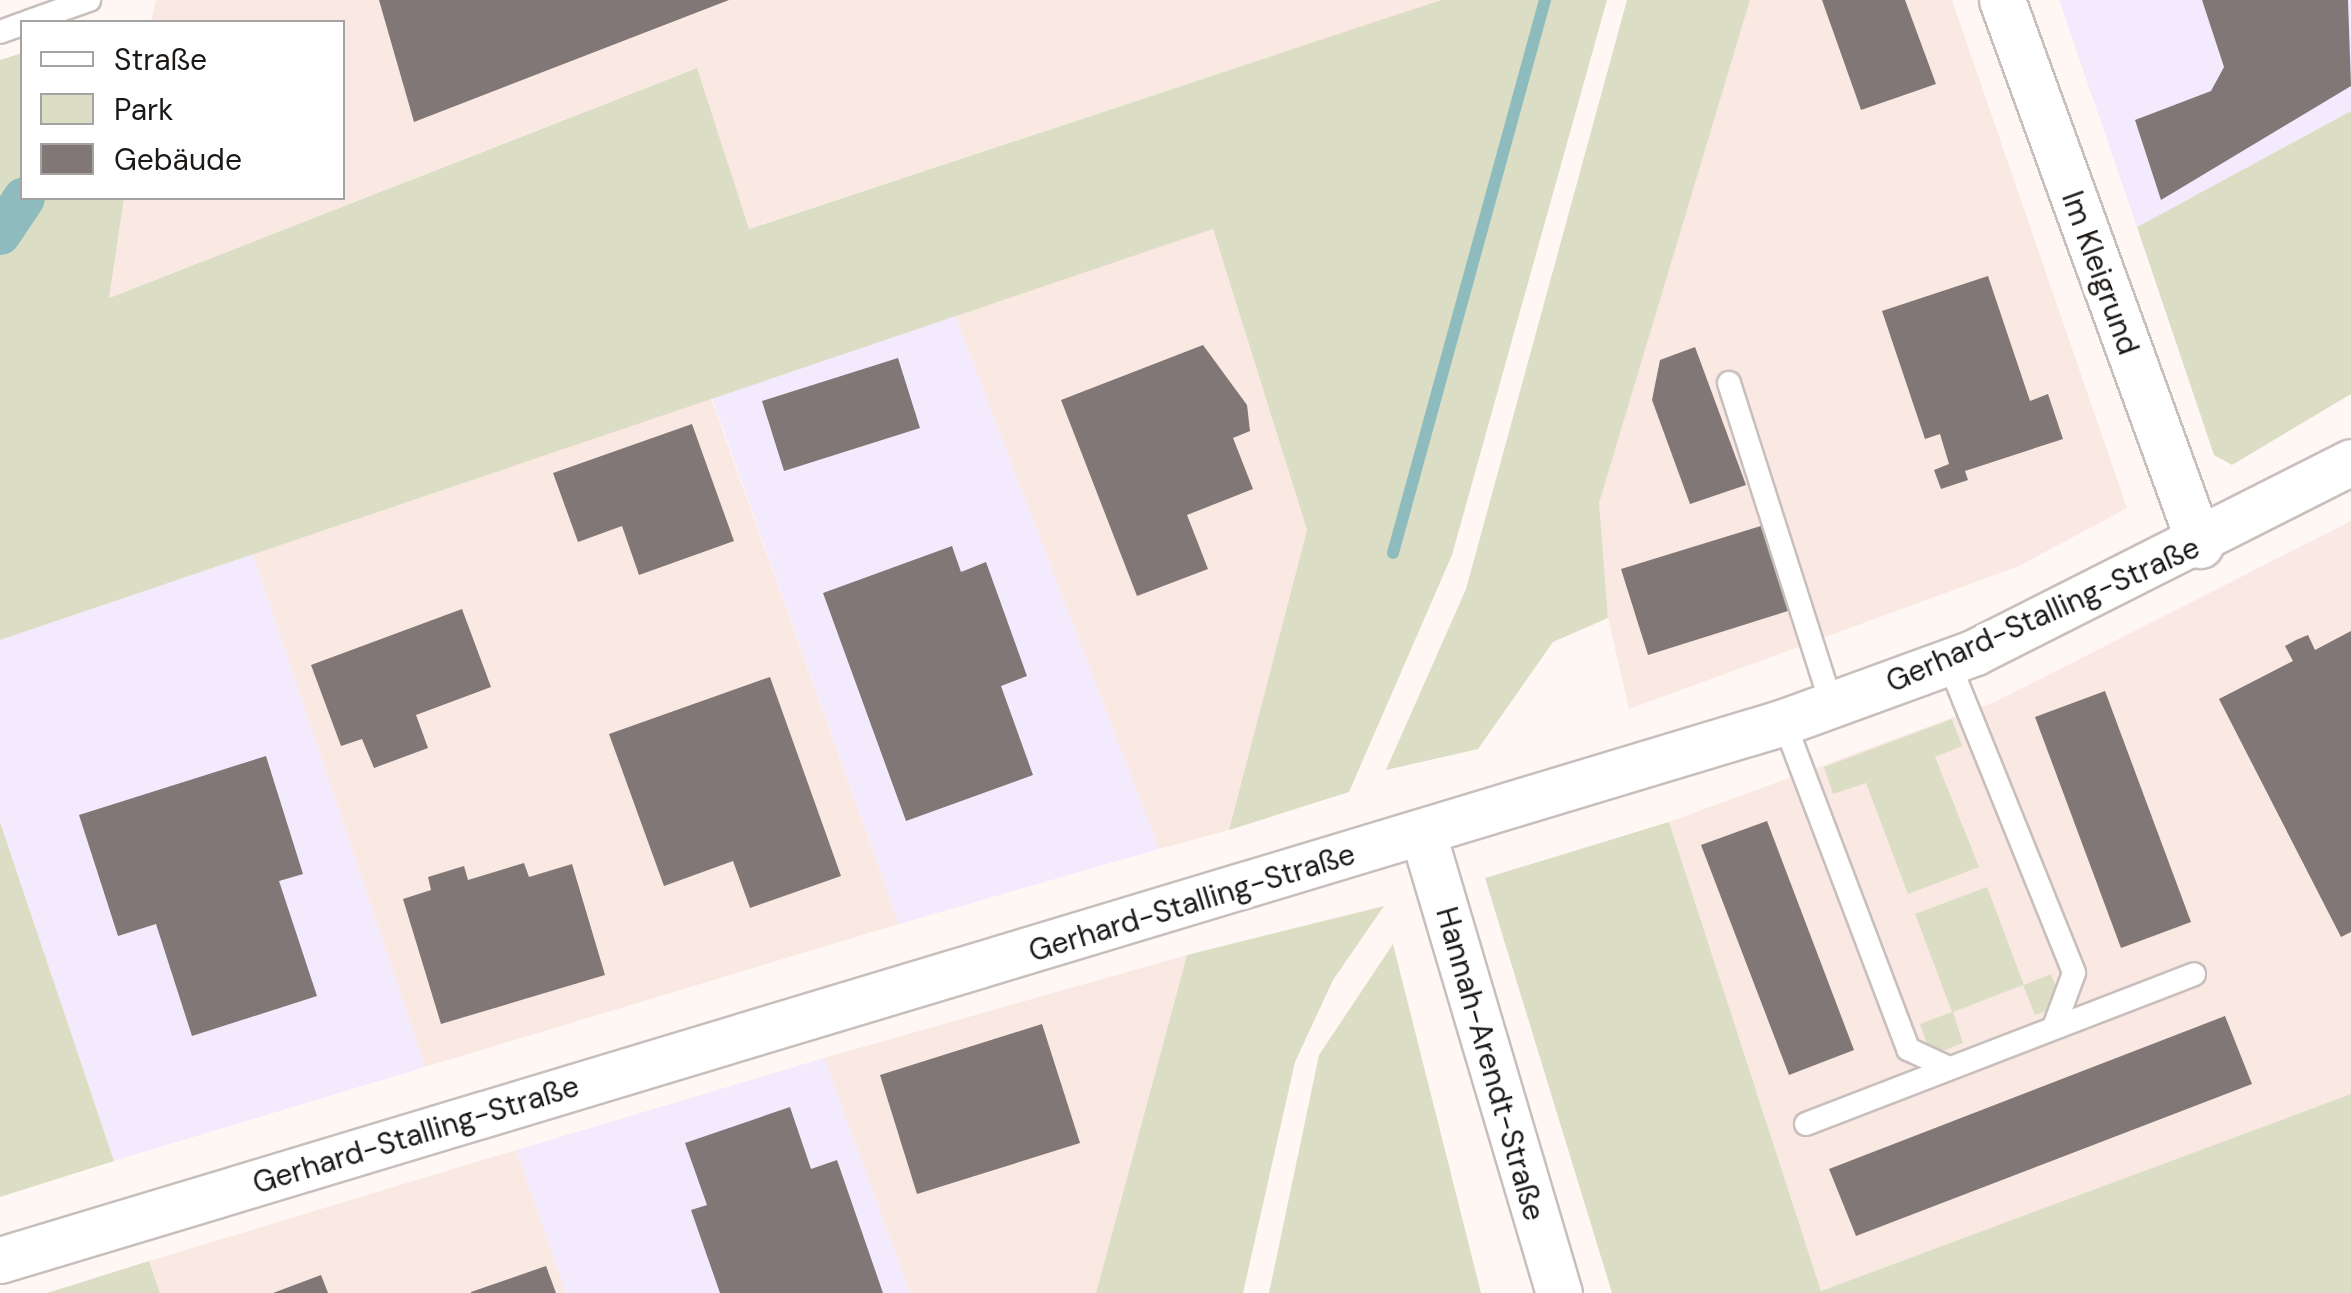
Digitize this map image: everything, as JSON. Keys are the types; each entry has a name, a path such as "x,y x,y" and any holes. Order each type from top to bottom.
{"street":[{"name":"Im Kleigrund","path":"2002,0 2200,545"},
{"name":"Gerhard-Stalling-Straße","path":"0,1260 1784,722 1950,663 2200,545 2351,462"},
{"name":"Hannah-Arendt-Straße","path":"1422,834 1559,1293"}],"lane":[{"path":"33,20 90,0"},
{"path":"1730,383 1832,705"},
{"path":"1950,663 2074,973 2071,1001 2054,1027"},
{"path":"1784,722 1908,1050 1950,1068"},
{"path":"1806,1124 2194,974"}],"shaded area":[{"path":"156,0 1441,0 748,229 696,68 108,298 124,200 345,200 345,20 151,20"},
{"path":"1750,0 1952,0 2127,508 2019,566 1629,709 1608,618 1598,503"},
{"path":"2059,0 2351,0 2351,111 2137,227"},
{"path":"1213,229 1307,530 1229,830 1159,849 955,316"},
{"path":"955,316 1159,849 899,924 712,398"},
{"path":"711,398 899,924 425,1067 253,554"},
{"path":"2351,521 2351,1094 1821,1291 1669,822 1995,702"},
{"path":"253,554 425,1067 114,1161 0,822 0,640"},
{"path":"1187,955 1096,1293 910,1293 824,1058"},
{"path":"824,1058 910,1293 566,1293 516,1150"},
{"path":"516,1150 566,1293 160,1293 149,1261"}],"green space":[{"path":"1441,0 1607,0 1452,555 1349,792 1229,830 1307,530 1213,229 0,640 0,60 20,54 20,200 124,200 109,298 697,68 749,229"},
{"path":"1627,0 1750,0 1599,503 1608,618 1553,642 1478,749 1386,770 1466,589"},
{"path":"2351,111 2351,394 2232,465 2214,455 2137,227"},
{"path":"1952,719 1962,746 1935,757 1979,867 1908,894 1866,783 1833,794 1824,767"},
{"path":"0,822 114,1161 0,1197"},
{"path":"1669,822 1821,1291 2351,1094 2351,1293 1612,1293 1485,878"},
{"path":"1987,887 2024,985 2051,974 2063,1005 2035,1015 2023,985 1953,1012 1963,1043 1931,1055 1920,1024 1952,1012 1915,914"},
{"path":"1384,906 1333,980 1295,1062 1243,1293 1096,1293 1187,955"},
{"path":"1393,944 1481,1293 1269,1293 1319,1055"},
{"path":"149,1261 160,1293 47,1293"}],"building":[{"path":"379,0 729,0 414,122"},
{"path":"1822,0 1905,0 1936,84 1861,110"},
{"path":"2202,0 2348,0 2351,86 2161,200 2135,120 2211,91 2224,67"},
{"path":"1988,276 2030,401 2048,394 2063,439 1965,471 1968,480 1941,489 1934,470 1949,464 1940,434 1925,439 1882,311"},
{"path":"1203,345 1247,405 1250,431 1233,438 1253,489 1187,515 1208,569 1137,596 1061,400"},
{"path":"1695,347 1746,485 1690,504 1652,400 1660,360"},
{"path":"898,358 920,428 784,471 762,401"},
{"path":"692,424 734,541 639,575 622,526 578,542 553,473"},
{"path":"1764,525 1791,610 1648,655 1621,569"},
{"path":"952,546 961,572 986,562 1027,676 1001,686 1033,775 906,821 823,593"},
{"path":"462,609 491,687 416,715 428,748 374,768 362,739 341,746 311,665"},
{"path":"2351,631 2351,932 2341,937 2219,699 2293,661 2285,646 2296,640 2308,635 2315,650"},
{"path":"770,677 841,876 750,908 733,861 664,886 609,734"},
{"path":"2105,691 2191,922 2121,948 2035,717"},
{"path":"266,756 303,874 279,881 317,996 192,1036 156,924 118,936 79,815"},
{"path":"1767,821 1854,1050 1789,1075 1701,845"},
{"path":"524,863 529,877 572,864 605,975 441,1024 403,899 431,890 428,877 464,866 468,880"},
{"path":"2225,1016 2252,1084 1856,1236 1829,1169"},
{"path":"1042,1024 1080,1143 917,1194 880,1075"},
{"path":"790,1107 811,1169 837,1160 883,1293 720,1293 691,1210 707,1205 685,1143"},
{"path":"546,1266 556,1293 471,1293 471,1292"},
{"path":"321,1275 328,1293 273,1293"}],"waterway":[{"path":"1393,553 1545,0"},
{"path":"0,234 23,200"}]}
